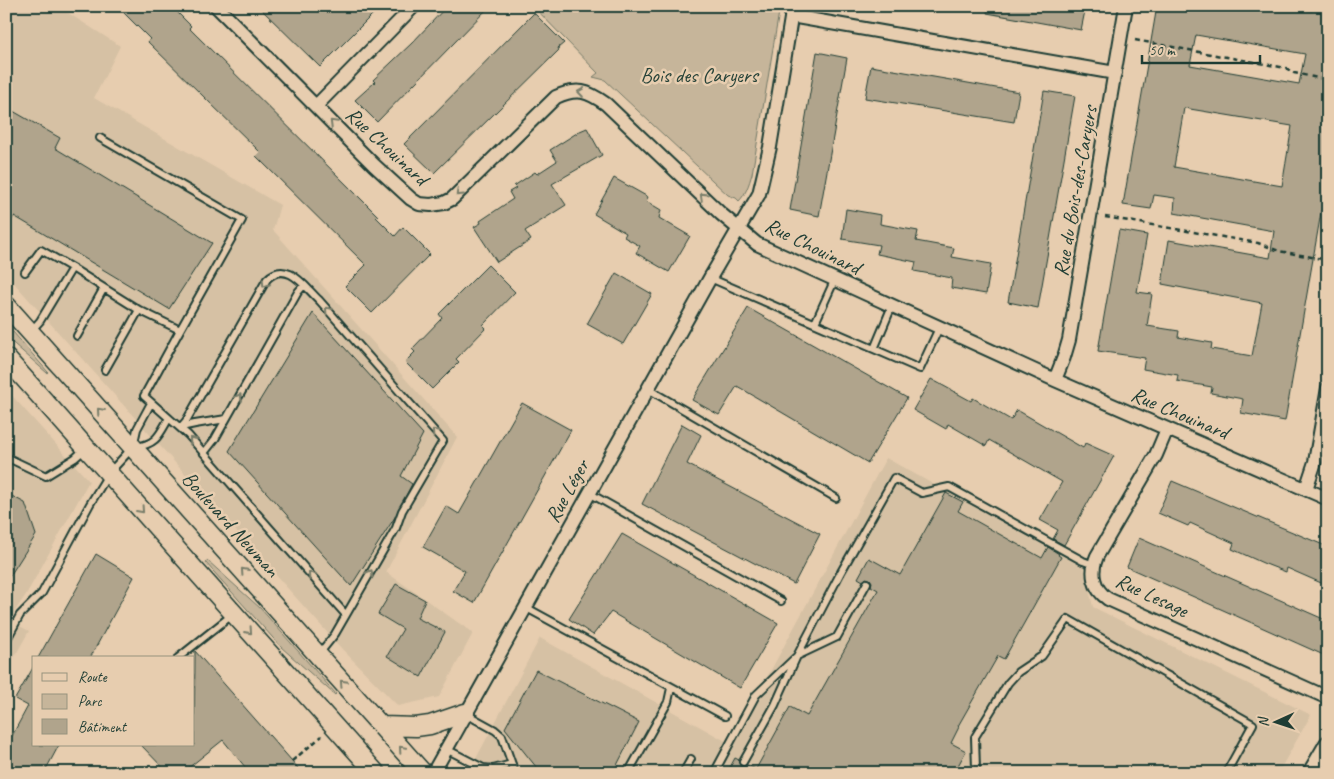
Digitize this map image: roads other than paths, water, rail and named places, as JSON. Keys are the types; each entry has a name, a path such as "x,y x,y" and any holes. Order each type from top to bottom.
{"main road":[{"name":"Boulevard Newman","path":"6,305 423,773"},
{"path":"6,358 376,773"},
{"path":"382,726 416,727 465,713"}],"street":[{"name":"Rue Chouinard","path":"216,6 411,199 419,204 444,203 457,195 552,100 570,91 587,92 606,104 738,230 757,244 1054,380 1328,499"},
{"name":"Rue Chouinard","path":"316,106 414,6"},
{"name":"Rue du Bois-des-Caryers","path":"1054,380 1069,340 1126,6"},
{"path":"738,230 756,201 762,183 792,11 1115,73"},
{"name":"Rue Léger","path":"433,773 738,230"},
{"path":"1306,490 1315,462 1328,388"},
{"name":"Rue Lesage","path":"1167,429 1156,455 1101,548 1094,565 1093,577 1097,588 1108,599 1328,698"},
{"path":"1311,773 1328,744"}],"lane":[{"path":"100,138 242,220 144,396 180,428 204,453 346,615"},
{"path":"25,272 41,250 139,310 180,330"},
{"path":"30,332 40,322 72,268"},
{"path":"180,428 186,421 267,279 276,272 286,272 298,278 319,300 443,441 402,511 396,528 335,634 318,655"},
{"path":"710,278 920,369 940,328"},
{"path":"815,323 835,280"},
{"path":"204,453 212,445 298,292 304,285"},
{"path":"78,336 104,288"},
{"path":"874,349 892,306"},
{"path":"104,370 139,310"},
{"path":"648,389 836,498"},
{"path":"6,641 20,615 42,593 109,473 132,447 137,429 151,403"},
{"path":"132,447 150,444 156,440 169,418"},
{"path":"180,428 226,420"},
{"path":"6,457 46,476 87,448"},
{"path":"743,762 775,705 797,656 894,478 922,493 949,487 1083,561 1094,565"},
{"path":"590,492 781,601"},
{"path":"714,773 756,695 797,656 837,637 867,584"},
{"path":"525,607 725,716"},
{"path":"181,656 234,614"},
{"path":"975,773 975,737 1008,683 1018,672 1042,656 1068,619 1253,724 1226,773"},
{"path":"628,773 668,702 671,688"},
{"path":"465,713 502,736 515,773"},
{"path":"446,749 483,768 498,769 512,764"},
{"path":"683,773 691,759"}],"park label":[{"name":"Bois des Caryers","path":"699,75"}]}
